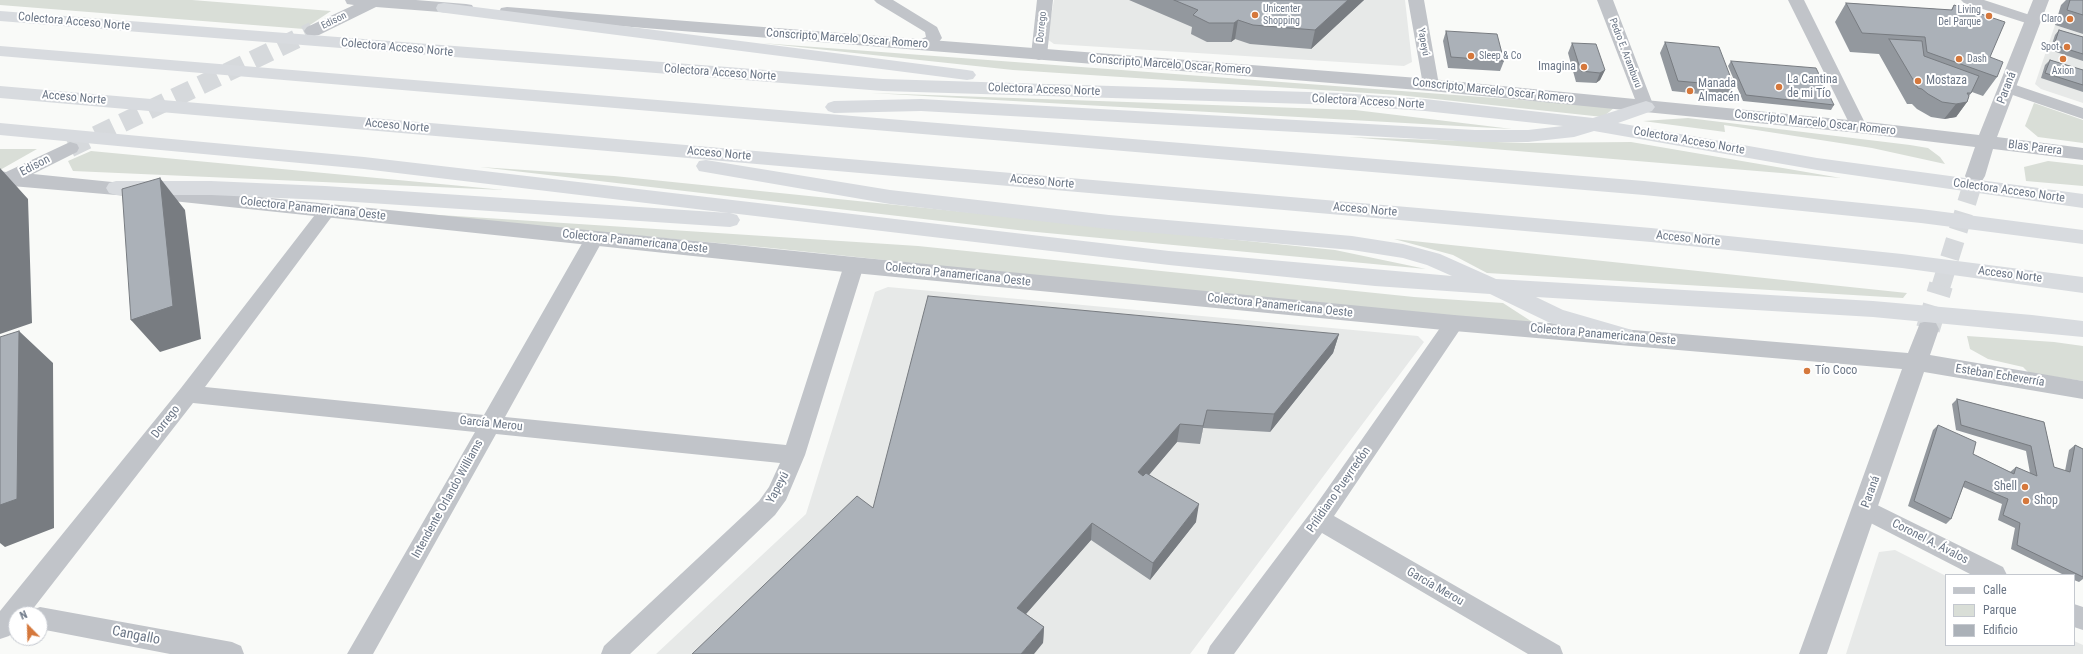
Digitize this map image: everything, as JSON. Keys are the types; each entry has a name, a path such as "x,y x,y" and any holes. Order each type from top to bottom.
{"highway":[{"path":"444,8 955,73 1153,94"},
{"name":"Colectora Acceso Norte","path":"0,16 244,35 318,36 883,85 1341,99 1500,112 1634,131 1817,164 2078,200"},
{"path":"0,51 1644,188 1922,216 2083,236"},
{"name":"Acceso Norte","path":"0,92 1651,235 1902,262 2083,285"},
{"path":"707,109 921,106 1475,136 1528,136 1574,131 1646,107"},
{"path":"0,129 372,164 999,238 1375,278 1569,292 1875,309 2029,322 2083,329"},
{"path":"541,139 890,197 1109,222 1352,243 1403,251 1433,258 1556,316 1624,336"},
{"path":"116,188 211,188 325,193 999,238"},
{"path":"2029,322 2083,333"}],"street":[{"name":"Conscripto Marcelo Oscar Romero","path":"353,0 1431,85 1859,127 1986,142"},
{"path":"882,0 932,30 934,38 931,41 920,45"},
{"name":"Dorrego","path":"1039,55 1045,0"},
{"name":"Yapeyú","path":"1416,0 1431,85"},
{"name":"Pedro E. Aramburu","path":"1605,0 1646,107"},
{"path":"1796,0 1859,127"},
{"path":"1969,0 2031,20"},
{"name":"Paraná","path":"1976,176 1986,142 2031,20 2040,0"},
{"name":"Edison","path":"318,36 376,1"},
{"path":"2007,87 2083,114"},
{"name":"Blas Parera","path":"1986,142 2083,154"},
{"name":"Edison","path":"3,180 70,148"},
{"name":"Colectora Panamericana Oeste","path":"3,180 116,188 854,265 1454,323 1624,336 1916,362"},
{"name":"Dorrego","path":"20,606 188,394 327,210"},
{"name":"Intendente Orlando Williams","path":"359,654 374,632 595,238"},
{"name":"Yapeyú","path":"613,654 767,508 778,493 794,454 854,265"},
{"name":"Prilidiano Pueyrredón","path":"1219,654 1319,519 1454,323"},
{"name":"Paraná","path":"1813,654 1928,329"},
{"name":"Esteban Echeverría","path":"1916,362 2083,390"},
{"name":"García Merou","path":"188,394 794,454"},
{"name":"Coronel A. Ávalos","path":"1865,509 1993,574"},
{"name":"García Merou","path":"1319,519 1551,654"},
{"name":"Cangallo","path":"48,620 232,654"}],"shaded area":[{"path":"1054,0 1405,0 1412,62 1404,66 1054,44 1047,39"},
{"name":"Axion","path":"2055,25 2083,34 2083,103 2041,89 2035,84"},
{"path":"888,287 1418,336 1424,342 1190,654 656,654 806,514 875,292"},
{"path":"1895,550 1945,575 1945,646 2075,646 2075,641 2083,645 2083,654 1846,654 1879,552"}],"green space":[{"path":"0,0 192,0 331,11 304,29 0,5"},
{"path":"761,43 1615,107 1603,117 1398,95 1013,70"},
{"path":"871,93 1355,110 1512,129"},
{"path":"2034,103 2083,120 2083,143 2038,137 2025,126"},
{"path":"1688,118 1928,148 1940,157 1945,164 1872,148 1724,125 1725,132 1643,121"},
{"path":"1349,137 1526,143 1631,142 1841,178"},
{"path":"0,149 37,149 0,170"},
{"path":"91,151 504,190 73,171 68,161"},
{"path":"2048,161 2083,165 2083,186 2026,181 2024,167"},
{"path":"480,167 614,176 1335,250 1426,269 1026,231"},
{"path":"363,210 918,246 1414,297 1503,303 1537,325 1264,300 771,248"},
{"path":"1394,239 1907,293 1903,298 1487,273 1453,255"},
{"path":"1967,336 2054,342 2083,346 2083,381 2029,373 2023,367 1988,359 1970,349"}],"building":[{"path":"1174,0 1348,0 1315,30 1253,25 1238,20 1234,23 1209,23 1193,15 1198,10"},
{"path":"2070,0 2083,0 2083,15 2067,10"},
{"path":"1846,3 1952,10 1954,5 2005,22 1990,57 2003,62 1997,77 1927,52 1925,37 1862,33"},
{"path":"2059,30 2083,37 2083,54 2054,45"},
{"path":"1446,31 1497,34 1504,61 1451,57"},
{"path":"1889,39 1922,41 1924,56 1979,76 1971,93 1967,93 1969,96 1967,102 1956,104 1942,102 1918,88"},
{"path":"1665,42 1719,47 1734,86 1678,81"},
{"path":"1572,43 1596,44 1605,70 1600,73 1581,71"},
{"path":"2050,60 2083,70 2083,85 2045,73"},
{"name":"La Cantina de mi Tío","path":"1731,61 1816,68 1834,105 1746,95"},
{"path":"160,178 173,306 131,320 122,189"},
{"path":"928,296 1339,334 1274,414 1207,410 1203,426 1180,424 1138,472 1143,476 1146,473 1199,504 1153,563 1092,523 1017,608 1044,627 1021,654 692,654 857,496 873,508"},
{"path":"19,331 17,499 0,505 0,337"},
{"path":"1957,399 2044,422 2054,467 2070,472 2075,445 2083,449 2083,577 2017,545 2020,523 2003,515 2008,499 1965,481 1951,519 1914,501 1938,425 1976,442 1973,454 2014,474 2016,467 2037,476 2031,446 1961,425"}],"tunnel":[{"path":"70,148 313,31"},
{"path":"1941,286 1975,176"},
{"path":"1928,329 1941,285"}],"place":[{"name":"Unicenter Shopping","path":"1255,15"},
{"name":"Living Del Parque","path":"1989,16"},
{"name":"Claro","path":"2070,19"},
{"name":"Spot","path":"2067,47"},
{"name":"Sleep & Co","path":"1471,56"},
{"name":"Dash","path":"1959,59"},
{"name":"Axion","path":"2063,59"},
{"name":"Imagina","path":"1584,67"},
{"name":"Mostaza","path":"1918,81"},
{"name":"La Cantina de mi Tío","path":"1779,87"},
{"name":"Manada Almacén","path":"1690,91"},
{"name":"Tío Coco","path":"1807,371"},
{"name":"Shell","path":"2025,487"},
{"name":"Shop","path":"2026,501"}]}
